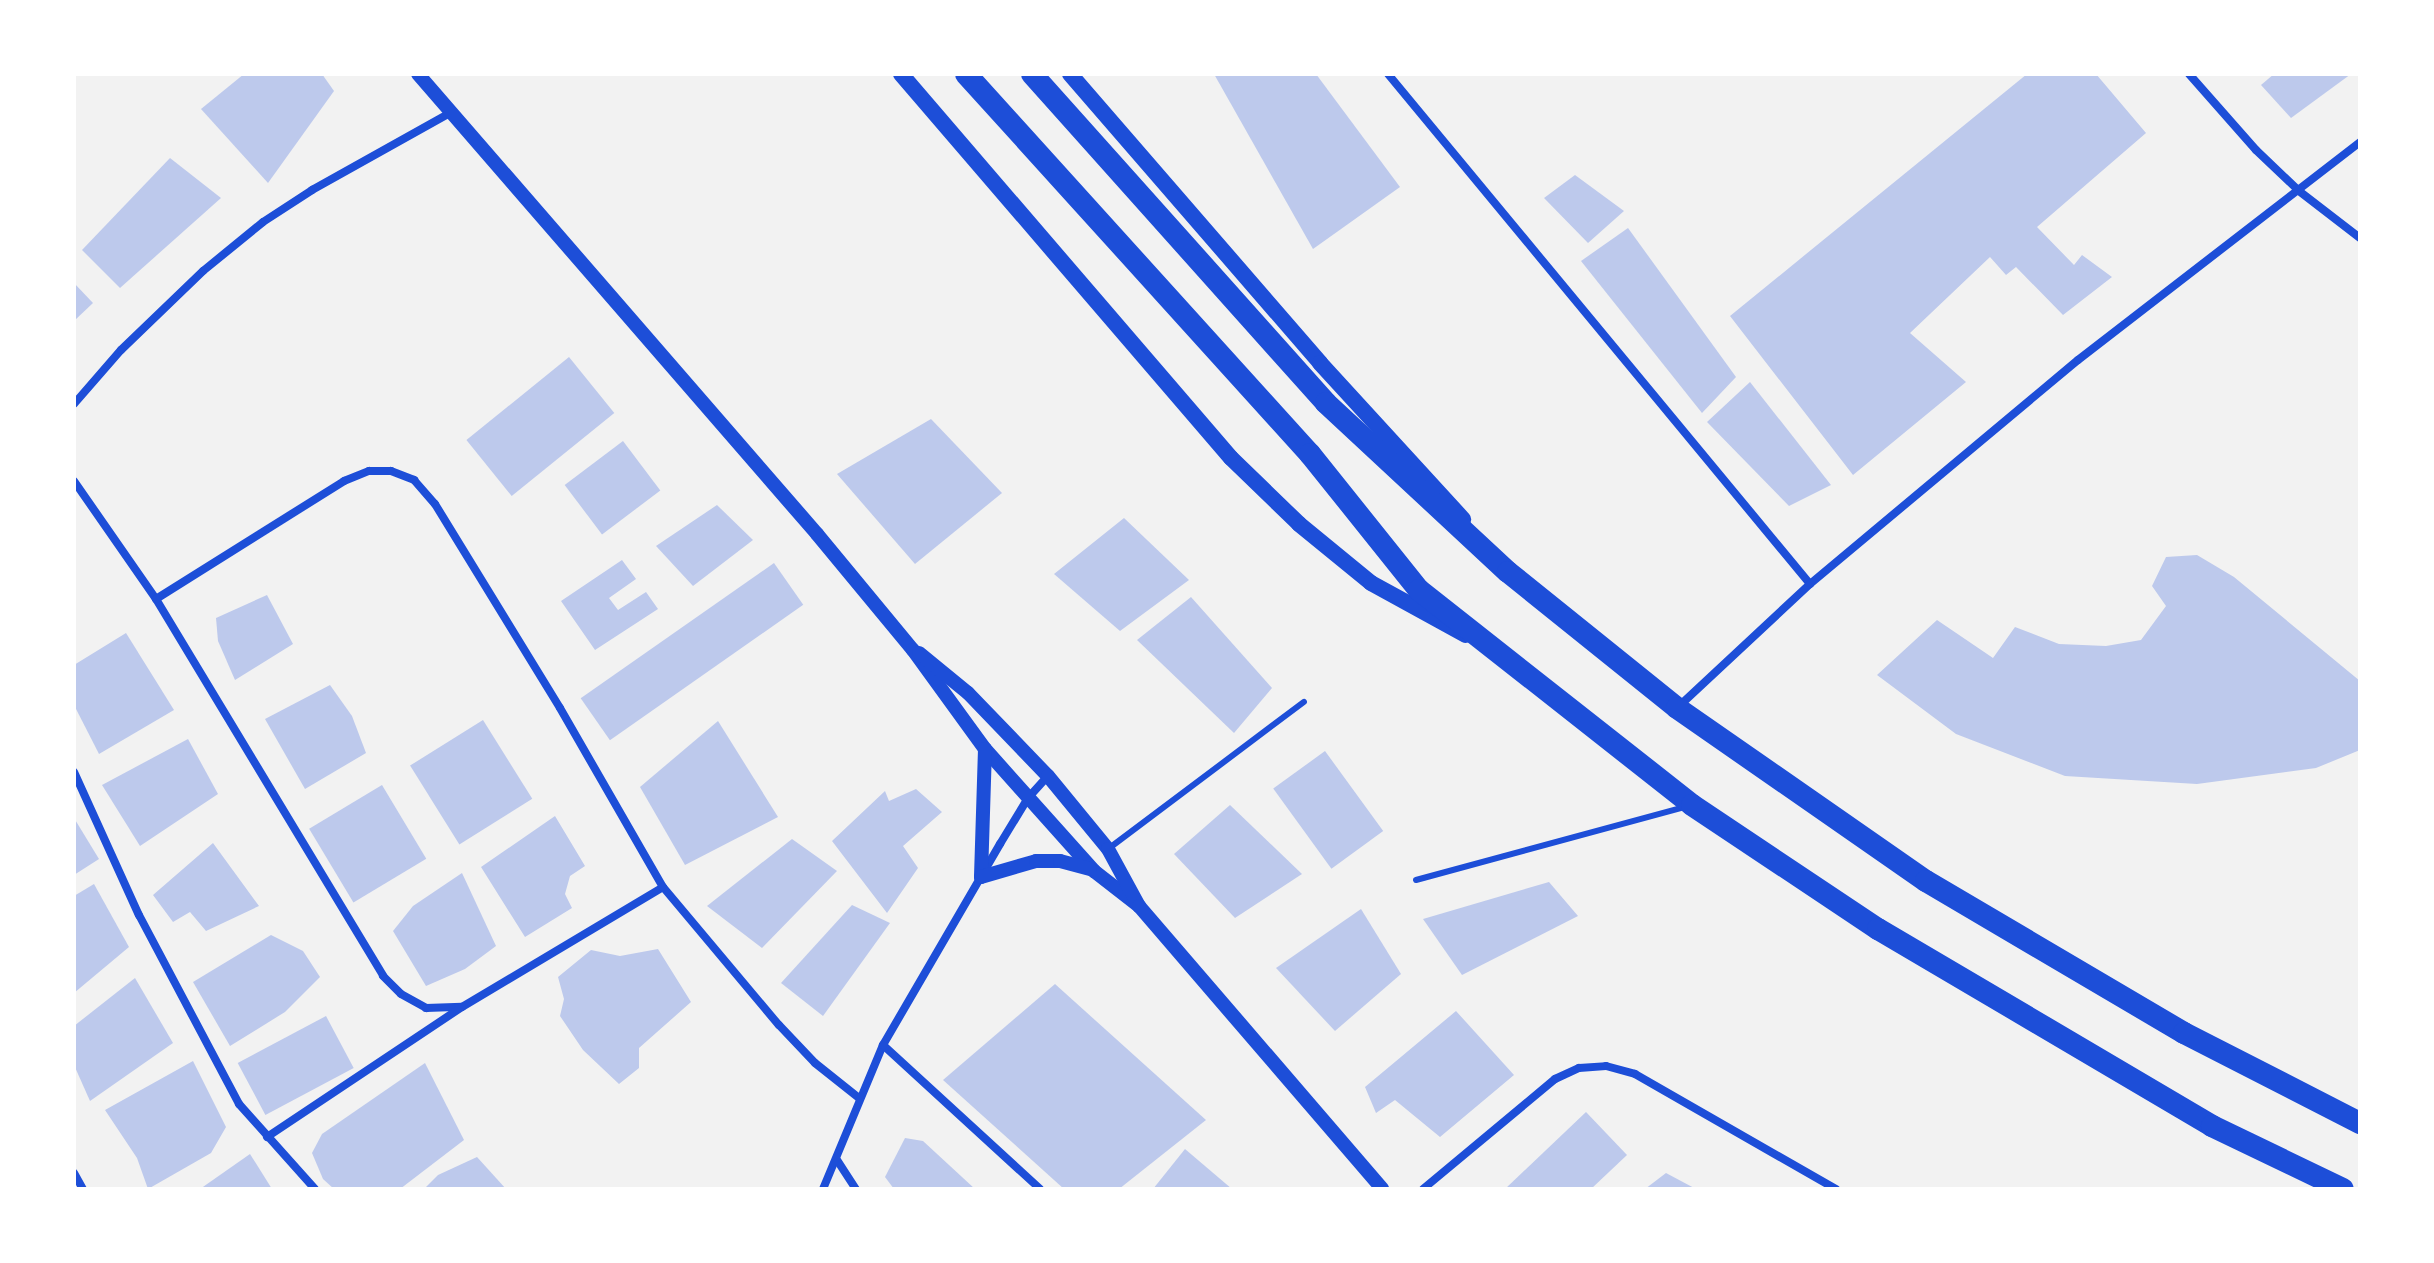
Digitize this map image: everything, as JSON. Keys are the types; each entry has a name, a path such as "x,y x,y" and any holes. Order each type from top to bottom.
{"highway":[{"path":"966,74 1310,454 1419,590 1692,805 1878,929 2051,1034 2212,1126 2343,1189"},
{"path":"1032,74 1326,403 1508,572 1677,708 1926,881 2184,1033 2360,1123"}],"main road":[{"path":"901,74 1242,469 1299,524 1371,583 1491,648"},
{"path":"1070,74 1320,363 1449,502 1508,572"}],"street":[{"path":"418,74 913,650 985,749 1094,871 1139,906 1382,1189"},
{"path":"1388,74 1810,584"},
{"path":"2189,74 2256,150 2299,191 2360,238"},
{"path":"74,404 121,350 203,271 263,222 312,190 450,113"},
{"path":"1677,708 1810,584 2078,360 2360,142"},
{"path":"156,599 344,481 369,471 391,471 414,480 435,504 551,694 663,887 779,1025 815,1063 859,1098"},
{"path":"74,481 156,599 383,976 416,1004 426,1008 462,1007"},
{"path":"913,650 939,666 968,693 1048,776 1108,849 1139,906"},
{"path":"981,877 985,749"},
{"path":"74,772 139,915 239,1104 315,1189"},
{"path":"823,1189 883,1045 1028,798 1048,776"},
{"path":"981,877 1036,861 1060,861 1094,871"},
{"path":"267,1137 462,1007 663,887"},
{"path":"883,1045 1040,1189"},
{"path":"1423,1189 1555,1079 1579,1068 1606,1066 1635,1074 1836,1189"},
{"path":"837,1160 856,1189"},
{"path":"74,1173 83,1189"}],"lane":[{"path":"1108,849 1304,702"},
{"path":"1416,880 1692,805"}],"building":[{"path":"244,74 322,74 334,91 268,183 201,109"},
{"path":"1214,74 1316,74 1400,187 1313,249"},
{"path":"2027,74 2096,74 2146,133 2037,227 2074,265 2082,255 2112,277 2063,315 2016,267 2006,275 1990,257 1910,333 1966,382 1853,475 1730,316"},
{"path":"2274,74 2351,74 2291,118 2261,85"},
{"path":"170,158 221,198 120,288 82,250"},
{"path":"1575,175 1624,211 1588,243 1544,198"},
{"path":"1628,228 1736,377 1702,413 1581,261"},
{"path":"74,283 93,303 74,321"},
{"path":"569,357 614,413 512,496 466,440"},
{"path":"1750,382 1831,485 1789,506 1707,422"},
{"path":"931,419 1002,493 915,564 837,474"},
{"path":"623,441 660,491 602,534 565,485"},
{"path":"717,505 753,540 693,586 656,546"},
{"path":"1124,518 1189,580 1120,631 1054,574"},
{"path":"2197,555 2234,577 2360,681 2360,750 2316,768 2197,784 2065,776 1956,734 1877,675 1937,620 1993,658 2015,627 2059,644 2106,646 2141,640 2166,606 2152,586 2166,557"},
{"path":"622,560 636,579 609,598 618,610 646,592 658,609 595,650 561,601"},
{"path":"774,563 803,605 610,740 581,698"},
{"path":"267,595 293,644 235,680 218,641 216,618"},
{"path":"1191,597 1272,688 1234,733 1137,640"},
{"path":"126,633 174,710 99,754 74,705 74,665"},
{"path":"330,685 352,716 366,753 305,789 265,719"},
{"path":"483,720 532,799 459,844 410,766"},
{"path":"718,721 778,817 685,865 640,787"},
{"path":"188,739 218,794 140,846 102,785"},
{"path":"1325,751 1383,831 1331,869 1273,789"},
{"path":"382,785 426,859 353,902 309,829"},
{"path":"916,789 942,812 903,846 918,868 887,913 832,841 885,791 889,801"},
{"path":"1230,805 1302,874 1235,918 1174,854"},
{"path":"555,816 585,866 570,876 565,894 572,908 525,937 481,867"},
{"path":"74,818 99,859 74,875"},
{"path":"792,839 837,871 762,948 707,906"},
{"path":"213,843 259,906 206,931 190,912 173,922 153,895"},
{"path":"462,873 496,946 465,969 426,986 393,931 413,906"},
{"path":"1549,882 1578,916 1462,975 1423,919"},
{"path":"94,884 129,947 74,993 74,896"},
{"path":"852,905 890,923 823,1016 781,983"},
{"path":"1361,909 1401,974 1335,1031 1276,968"},
{"path":"271,935 303,951 320,977 285,1012 230,1046 193,982"},
{"path":"658,949 691,1002 639,1048 639,1068 619,1084 583,1050 560,1016 564,999 558,977 591,950 620,956"},
{"path":"135,978 173,1043 90,1101 74,1065 74,1026"},
{"path":"1055,984 1206,1120 1119,1189 1064,1189 943,1080"},
{"path":"1456,1011 1514,1075 1440,1137 1395,1100 1376,1113 1365,1087"},
{"path":"326,1016 354,1068 265,1115 238,1063"},
{"path":"193,1061 226,1127 211,1153 148,1189 137,1158 105,1110"},
{"path":"425,1063 464,1140 400,1189 334,1189 323,1179 312,1153 322,1134"},
{"path":"1586,1112 1627,1155 1591,1189 1505,1189"},
{"path":"905,1138 923,1141 975,1189 894,1189 885,1177"},
{"path":"1185,1149 1232,1189 1153,1189"},
{"path":"250,1154 272,1189 200,1189"},
{"path":"477,1157 506,1189 424,1189 438,1175"},
{"path":"1666,1173 1696,1189 1645,1189"}]}
